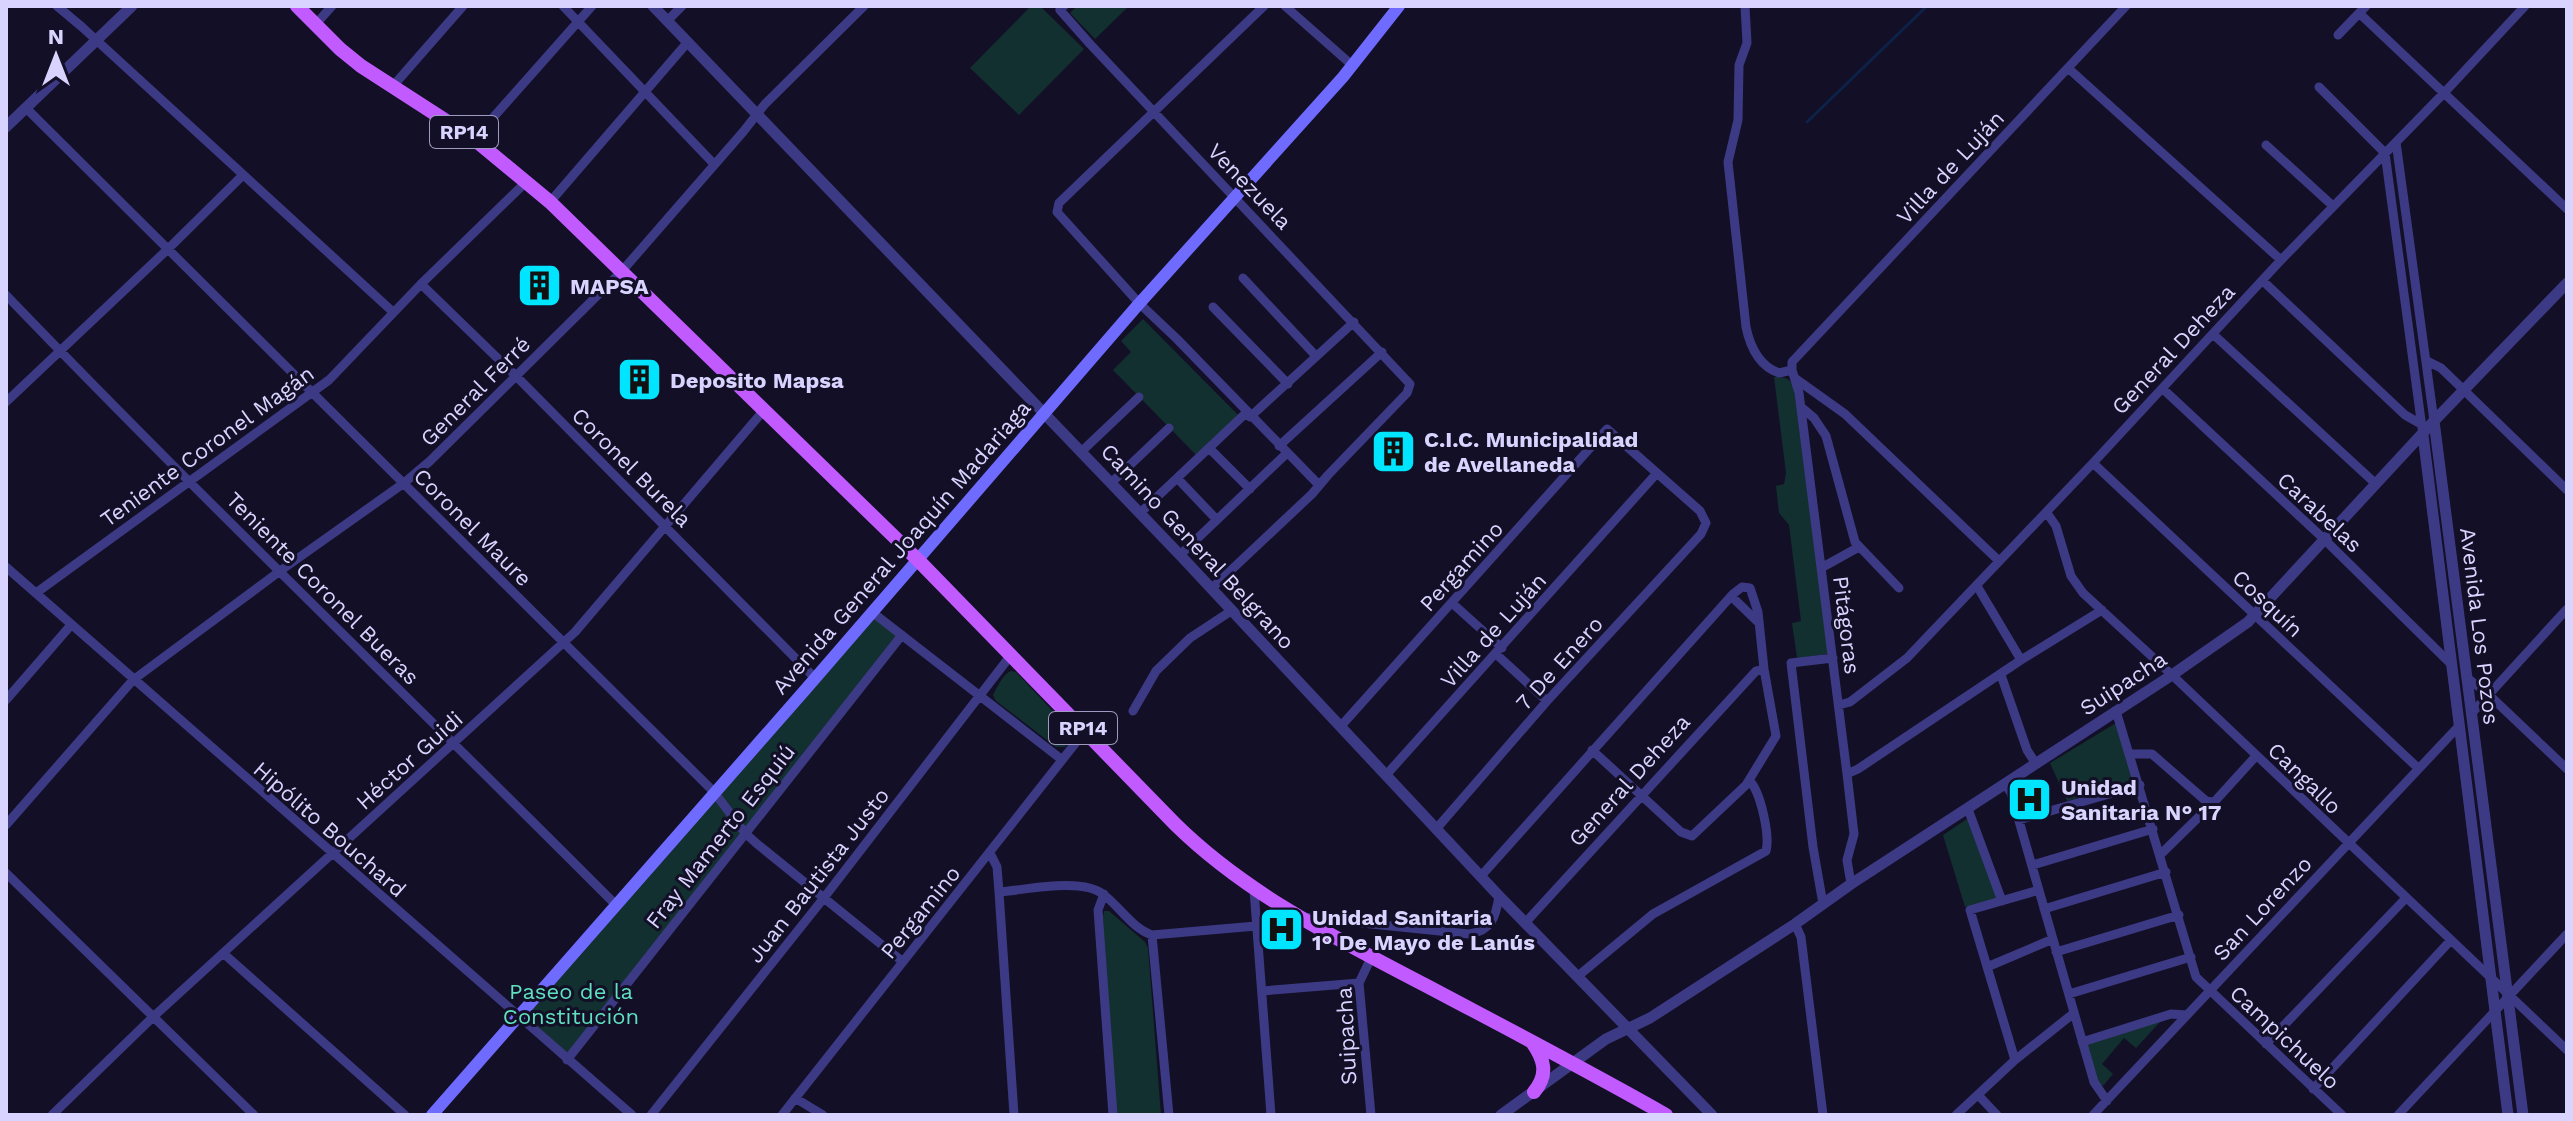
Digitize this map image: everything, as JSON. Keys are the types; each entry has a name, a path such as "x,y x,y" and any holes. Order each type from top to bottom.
{"main road":[{"name":"RP14","path":"297,6 340,49 474,139 550,202 918,560 1201,849 1254,890 1371,958 1573,1062 1666,1115"},
{"name":"Avenida General Joaquín Madariaga","path":"432,1115 918,560 1043,412 1353,66 1399,6"},
{"path":"1532,1042 1541,1055 1544,1070 1542,1081 1534,1092"}],"street":[{"path":"57,6 393,312"},
{"path":"6,127 132,6"},
{"path":"315,25 332,6"},
{"path":"393,86 463,6"},
{"path":"563,6 713,163"},
{"path":"474,139 592,6"},
{"name":"Camino General Belgrano","path":"653,6 1180,555 1499,896 1712,1115"},
{"path":"667,21 682,6"},
{"path":"1211,589 1319,485 1139,303 1061,218 1057,208 1264,6"},
{"path":"1285,6 1353,66"},
{"path":"1745,6 1747,43 1739,65 1738,120 1728,171 1746,327 1753,349 1763,363 1779,373 1794,375 1845,414 1999,561"},
{"name":"Villa de Luján","path":"1794,375 1792,362 1800,353 2126,6"},
{"name":"General Deheza","path":"1839,705 1850,702 1907,658 2525,6"},
{"name":"General Ferré","path":"6,825 133,680 430,461 622,271 713,163 858,8"},
{"name":"Venezuela","path":"1062,8 1154,112 1408,379 1410,388 1319,485"},
{"path":"2338,35 2363,9 2444,93 2567,209"},
{"path":"550,202 687,43"},
{"path":"2068,68 2281,260"},
{"path":"2319,87 2385,153"},
{"name":"Coronel Maure","path":"26,108 714,792 745,833 903,962"},
{"name":"Avenida Los Pozos","path":"2396,142 2427,361 2426,427 2451,664 2508,1115"},
{"path":"2266,145 2333,206"},
{"name":"Avenida Los Pozos","path":"2385,153 2466,677 2523,1115"},
{"path":"6,402 242,176"},
{"name":"Teniente Coronel Magán","path":"36,593 329,380 393,312 526,182"},
{"path":"1243,278 1316,356"},
{"path":"2263,281 2405,415 2426,427"},
{"name":"Suipacha","path":"1627,1028 1650,1018 1795,924 1851,884 2172,675 2255,616 2426,427 2465,391 2567,283"},
{"name":"Coronel Burela","path":"421,284 815,678"},
{"name":"Teniente Coronel Bueras","path":"6,295 334,628 455,743 615,904"},
{"path":"1213,307 1288,384"},
{"path":"1140,513 1209,448 1288,384 1354,322"},
{"path":"2214,335 2376,484"},
{"path":"1180,555 1250,489 1282,450 1382,352"},
{"path":"2427,361 2441,368 2567,490"},
{"name":"Pitágoras","path":"1794,375 1801,407 1854,834 1847,860 1851,884"},
{"name":"Carabelas","path":"2163,389 2325,540 2451,664"},
{"path":"1081,452 1139,397"},
{"path":"1801,407 1814,418 1826,436 1853,537 1899,588"},
{"name":"Héctor Guidi","path":"52,1115 153,1017 564,643 765,409"},
{"path":"1111,483 1169,428"},
{"name":"Pergamino","path":"1341,726 1607,429 1657,473"},
{"path":"1209,448 1250,489"},
{"name":"Cosquín","path":"2093,463 2418,768"},
{"name":"Villa de Luján","path":"1387,774 1657,473"},
{"name":"7 De Enero","path":"1437,828 1547,701 1701,534 1706,523 1700,511 1657,473"},
{"path":"1177,478 1217,520"},
{"name":"Cangallo","path":"2047,513 2056,526 2074,582 2567,1050"},
{"path":"1821,568 1859,547"},
{"name":"Hipólito Bouchard","path":"6,567 632,1115"},
{"path":"1977,586 2021,660"},
{"path":"1481,876 1592,750 1731,596 1742,587 1750,588 1759,623 1776,731 1773,742 1749,780 1692,836 1681,832 1592,750"},
{"path":"1731,596 1759,623"},
{"path":"1452,603 1547,701"},
{"path":"2471,714 2567,609"},
{"path":"1847,774 2102,610"},
{"path":"1133,711 1156,671 1190,638 1231,611"},
{"path":"872,612 1061,759"},
{"path":"6,700 71,625"},
{"name":"Fray Mamerto Esquiú","path":"567,1060 902,635"},
{"name":"Juan Bautista Justo","path":"651,1115 982,696 1011,655"},
{"path":"1823,904 1813,847 1791,663 1833,658"},
{"name":"General Deheza","path":"1526,922 1756,671 1764,669"},
{"path":"2001,675 2027,750 2036,764"},
{"path":"2466,677 2567,769"},
{"name":"Campichuelo","path":"2116,711 2196,977 2342,1115"},
{"name":"San Lorenzo","path":"2093,1115 2458,727"},
{"name":"Pergamino","path":"782,1115 1085,731"},
{"path":"2130,754 2152,754 2206,801 2212,802"},
{"path":"2161,854 2256,756"},
{"path":"1578,976 1653,914 1766,851 1768,844 1760,800 1749,780"},
{"path":"2006,785 2033,865 2094,1082 2107,1101"},
{"path":"2019,820 2140,785"},
{"path":"1968,809 2002,901"},
{"path":"2033,865 2153,829"},
{"path":"990,853 997,867 1014,1115"},
{"path":"2044,909 2166,872"},
{"path":"6,873 254,1115"},
{"path":"999,892 1082,885 1104,894 1138,927 1152,935 1256,926"},
{"path":"1254,890 1271,1115"},
{"path":"2015,1060 1970,910 2039,890"},
{"path":"1104,894 1098,910 1113,1115"},
{"path":"1299,916 1469,934 1490,925 1496,916 1499,896"},
{"path":"2266,1044 2406,898"},
{"path":"2056,952 2179,915"},
{"path":"1795,924 1801,937 1823,1115"},
{"path":"2398,1115 2567,934"},
{"path":"1152,935 1169,1115"},
{"path":"1987,967 2053,939"},
{"path":"2313,1089 2451,940"},
{"path":"223,953 405,1115"},
{"path":"2069,994 2191,957"},
{"name":"Suipacha","path":"1371,958 1359,983 1371,1115"},
{"path":"1262,991 1359,983"},
{"path":"1956,1115 2015,1060 2074,1013"},
{"path":"2082,1042 2171,1014 2187,1015"},
{"path":"1501,1115 1606,1039 1627,1028"},
{"path":"1979,1096 1997,1115"},
{"path":"795,1098 823,1115"}],"green space":[{"path":"1031,6 1040,6 1084,49 1019,115 970,68"},
{"path":"1077,6 1129,6 1095,39 1070,13"},
{"path":"1143,319 1241,418 1199,458 1113,370 1131,352 1121,341"},
{"path":"1774,377 1786,378 1794,388 1828,654 1797,658 1792,623 1801,621 1789,525 1779,513 1776,486 1784,484 1786,473"},
{"name":"Paseo de la Constitución","path":"872,612 902,636 567,1060 519,1018"},
{"path":"1011,671 1016,672 1067,726 1070,739 1065,747 1056,747 996,701 993,695"},
{"path":"2116,723 2134,783 2067,801 2050,763"},
{"path":"1967,819 1998,899 1965,907 1943,835"},
{"path":"1104,911 1109,911 1148,948 1161,1115 1116,1115"},
{"path":"2161,1021 2136,1048 2124,1038 2102,1064 2113,1074 2103,1086 2097,1081 2086,1044"}],"waterway":[{"path":"1807,122 1927,6"}],"place":[{"name":"MAPSA","path":"539,286"},
{"name":"Deposito Mapsa","path":"639,380"},
{"name":"C.I.C. Municipalidad de Avellaneda","path":"1393,452"},
{"name":"Unidad Sanitaria N° 17","path":"2030,800"},
{"name":"Unidad Sanitaria 1° De Mayo de Lanús","path":"1281,930"}]}
